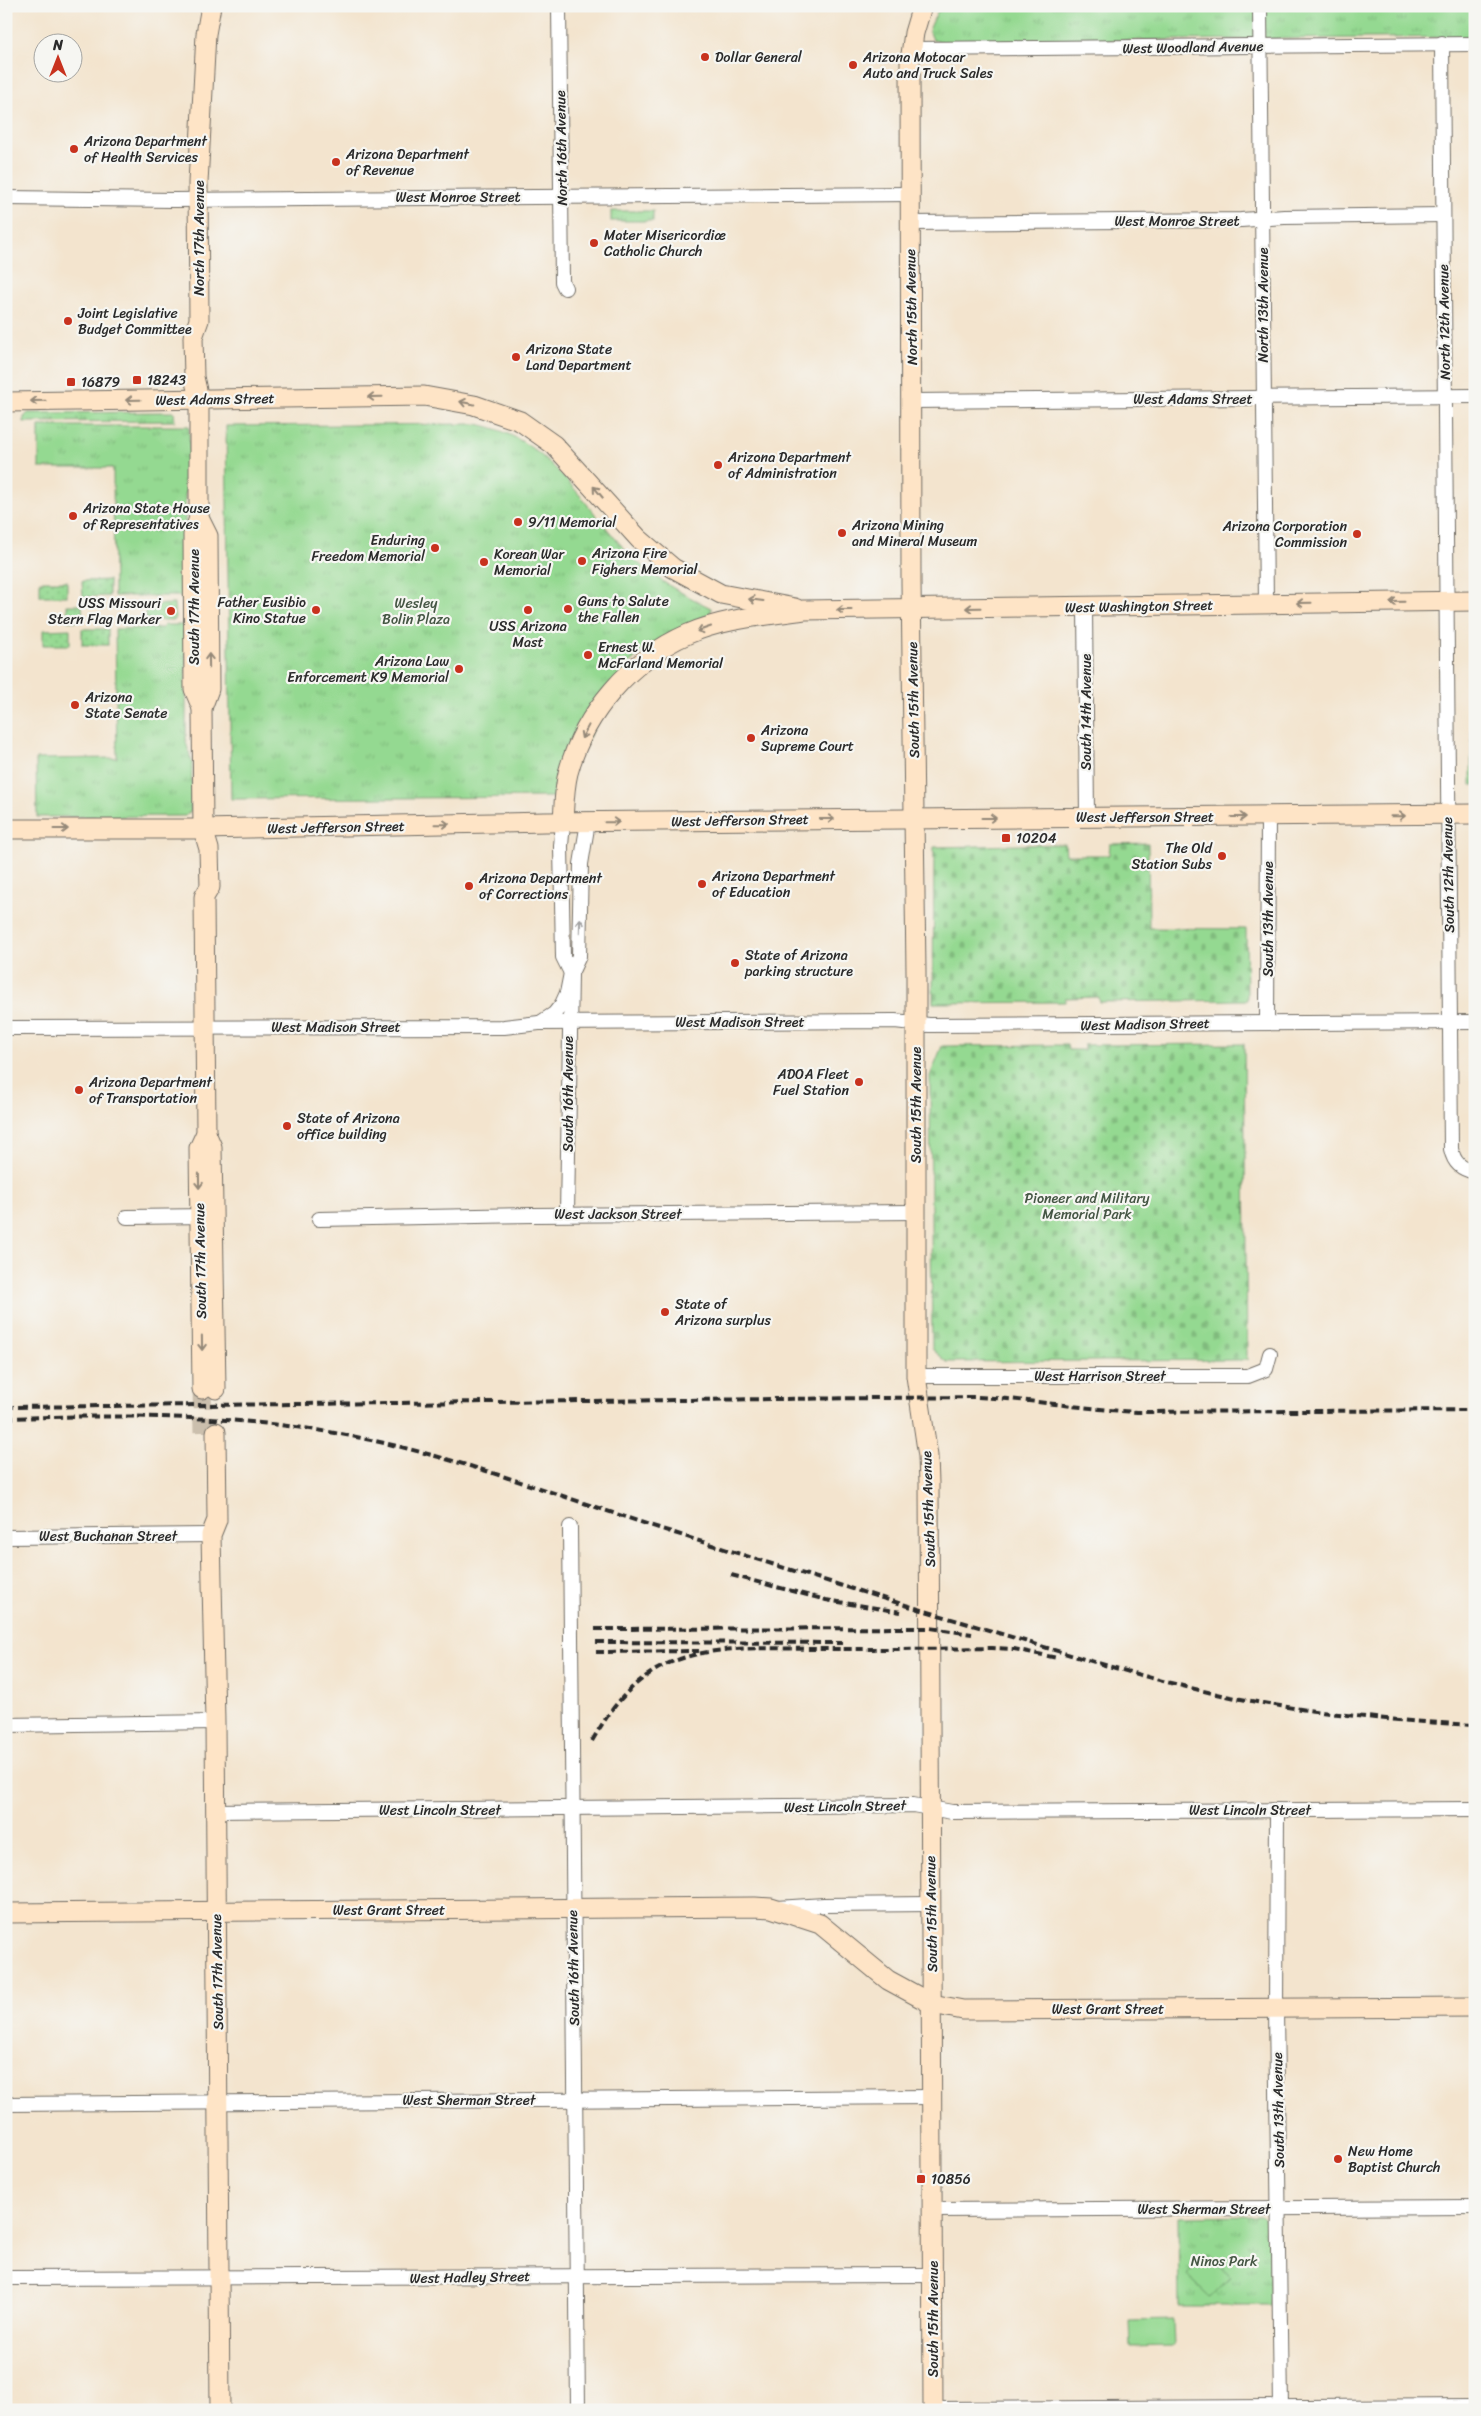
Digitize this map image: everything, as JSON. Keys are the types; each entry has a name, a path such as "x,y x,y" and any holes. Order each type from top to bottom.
{"main road":[{"name":"North 17th Avenue","path":"199,518 199,399 206,377 206,336 199,320 198,200 206,34 211,6"},
{"name":"North 15th Avenue","path":"912,609 912,49 922,6"},
{"name":"West Adams Street","path":"6,402 424,396"},
{"name":"West Washington Street","path":"424,396 474,405 520,421 554,445 645,545 673,568 721,594 804,610"},
{"name":"South 17th Avenue","path":"199,518 208,536 209,689 202,708 203,829 197,849 197,887 204,897 206,1133 199,1148 206,1216 209,1389"},
{"name":"West Washington Street","path":"563,822 568,775 577,746 600,704 642,662 689,634 746,618 804,610 1475,601"},
{"name":"South 15th Avenue","path":"912,609 916,1024 916,1376 928,1456 930,1484 933,2409"},
{"name":"West Jefferson Street","path":"6,829 203,829 563,822 1475,814"},
{"name":"South 17th Avenue","path":"209,1432 204,1522 210,1535 215,1722 220,2410"},
{"name":"West Grant Street","path":"6,1914 572,1908 771,1908 820,1924 888,1980 932,2004 963,2010 1475,2007"}],"street":[{"name":"North 16th Avenue","path":"559,6 562,282 565,288"},
{"name":"North 13th Avenue","path":"1260,6 1266,604"},
{"name":"North 12th Avenue","path":"1442,43 1446,601"},
{"name":"West Woodland Avenue","path":"912,49 1475,44"},
{"name":"West Monroe Street","path":"6,198 198,200 911,194"},
{"name":"West Monroe Street","path":"911,223 1442,215"},
{"name":"West Adams Street","path":"912,401 1475,396"},
{"name":"South 12th Avenue","path":"1446,601 1451,1149 1459,1165 1475,1172"},
{"name":"South 14th Avenue","path":"1085,607 1087,817"},
{"name":"South 13th Avenue","path":"1267,1022 1268,816"},
{"name":"South 16th Avenue","path":"563,822 561,846 563,957 571,973 567,1214"},
{"name":"South 16th Avenue","path":"539,1023 554,1014 562,1004 567,994 571,973 579,956 581,864 588,822"},
{"name":"West Madison Street","path":"6,1028 504,1027 539,1023 895,1021 940,1025 1475,1022"},
{"name":"West Jackson Street","path":"319,1219 567,1214 916,1212"},
{"path":"128,1217 206,1216"},
{"name":"West Harrison Street","path":"916,1376 1248,1376 1266,1369 1270,1354"},
{"name":"South 16th Avenue","path":"570,1527 571,1809 578,2275 578,2410"},
{"name":"West Buchanan Street","path":"6,1537 210,1535"},
{"path":"6,1725 215,1722"},
{"name":"West Lincoln Street","path":"215,1811 912,1805 952,1812 1475,1809"},
{"name":"South 13th Avenue","path":"1277,1810 1276,2008 1281,2408"},
{"name":"West Grant Street","path":"771,1908 824,1905 931,1904"},
{"name":"West Sherman Street","path":"6,2104 932,2097"},
{"name":"West Sherman Street","path":"932,2210 1475,2207"},
{"name":"West Hadley Street","path":"6,2278 219,2279 578,2275 933,2275"},
{"path":"933,2409 1475,2406"}],"green space":[{"path":"951,6 1475,6 1475,37 945,42 933,40 929,30 937,12"},
{"path":"611,211 653,211 653,221 611,221"},
{"path":"174,412 175,421 24,422 24,417 28,413"},
{"name":"Wesley Bolin Plaza","path":"477,424 505,432 529,446 550,463 569,483 623,547 642,566 667,584 711,608 711,613 664,637 631,661 556,797 231,799 226,426"},
{"path":"39,426 189,426 190,465 185,496 185,534 191,599 181,599 180,596 114,596 113,468 39,468"},
{"path":"109,580 109,596 83,597 82,581"},
{"path":"40,581 67,581 67,596 40,596"},
{"path":"174,604 175,620 146,620 145,605"},
{"path":"67,605 82,605 83,621 67,621"},
{"path":"164,625 191,625 186,636 186,742 192,763 191,811 185,816 37,817 36,759 117,758 115,629 163,628"},
{"path":"1473,625 1475,785 1471,785"},
{"path":"70,629 70,645 43,645 43,630"},
{"path":"82,629 108,629 108,645 82,645"},
{"path":"1148,843 1149,928 1246,929 1247,1000 1100,1002 1099,997 1065,998 1065,1002 933,1003 934,847 1065,844 1066,855 1109,855 1110,844"},
{"name":"Pioneer and Military Memorial Park","path":"1244,1044 1247,1360 947,1362 932,1349 930,1076 942,1046 1067,1045 1068,1050 1084,1050 1084,1045"},
{"name":"Ninos Park","path":"1261,2216 1270,2225 1271,2306 1179,2306 1178,2217"},
{"path":"1208,2254 1231,2276 1210,2298 1187,2276"},
{"path":"1173,2320 1174,2346 1130,2347 1129,2321"}],"tunnel":[{"path":"202,1389 203,1432"}],"railway":[{"path":"6,1407 975,1397 1137,1412 1475,1410"},
{"path":"6,1418 92,1416 220,1420 304,1428 386,1443 504,1477 826,1581 1079,1658 1167,1682 1226,1696 1319,1712 1381,1719 1475,1725"},
{"path":"731,1575 826,1600 901,1612"},
{"path":"595,1629 930,1628 972,1634"},
{"path":"596,1642 843,1643"},
{"path":"592,1741 607,1717 632,1687 667,1664 685,1657 704,1653 763,1648 992,1648 1014,1649 1057,1658"},
{"path":"596,1652 699,1651"}],"place":[{"name":"Dollar General","path":"705,57"},
{"name":"Arizona Motocar Auto and Truck Sales","path":"853,65"},
{"name":"Arizona Department of Health Services","path":"74,149"},
{"name":"Arizona Department of Revenue","path":"336,162"},
{"name":"Mater Misericordiæ Catholic Church","path":"594,243"},
{"name":"Joint Legislative Budget Committee","path":"68,321"},
{"name":"Arizona State Land Department","path":"516,357"},
{"name":"18243","path":"137,380"},
{"name":"16879","path":"71,382"},
{"name":"Arizona Department of Administration","path":"718,465"},
{"name":"Arizona State House of Representatives","path":"73,516"},
{"name":"9/11 Memorial","path":"518,522"},
{"name":"Arizona Mining and Mineral Museum","path":"842,533"},
{"name":"Arizona Corporation Commission","path":"1357,534"},
{"name":"Enduring Freedom Memorial","path":"435,548"},
{"name":"Arizona Fire Fighers Memorial","path":"582,561"},
{"name":"Korean War Memorial","path":"484,562"},
{"name":"Guns to Salute the Fallen","path":"568,609"},
{"name":"Father Eusibio Kino Statue","path":"316,610"},
{"name":"USS Arizona Mast","path":"528,610"},
{"name":"USS Missouri Stern Flag Marker","path":"171,611"},
{"name":"Ernest W. McFarland Memorial","path":"588,655"},
{"name":"Arizona Law Enforcement K9 Memorial","path":"459,669"},
{"name":"Arizona State Senate","path":"75,705"},
{"name":"Arizona Supreme Court","path":"751,738"},
{"name":"10204","path":"1006,838"},
{"name":"The Old Station Subs","path":"1222,856"},
{"name":"Arizona Department of Education","path":"702,884"},
{"name":"Arizona Department of Corrections","path":"469,886"},
{"name":"State of Arizona parking structure","path":"735,963"},
{"name":"ADOA Fleet Fuel Station","path":"859,1082"},
{"name":"Arizona Department of Transportation","path":"79,1090"},
{"name":"State of Arizona office building","path":"287,1126"},
{"name":"State of Arizona surplus","path":"665,1312"},
{"name":"New Home Baptist Church","path":"1338,2159"},
{"name":"10856","path":"921,2179"}]}
